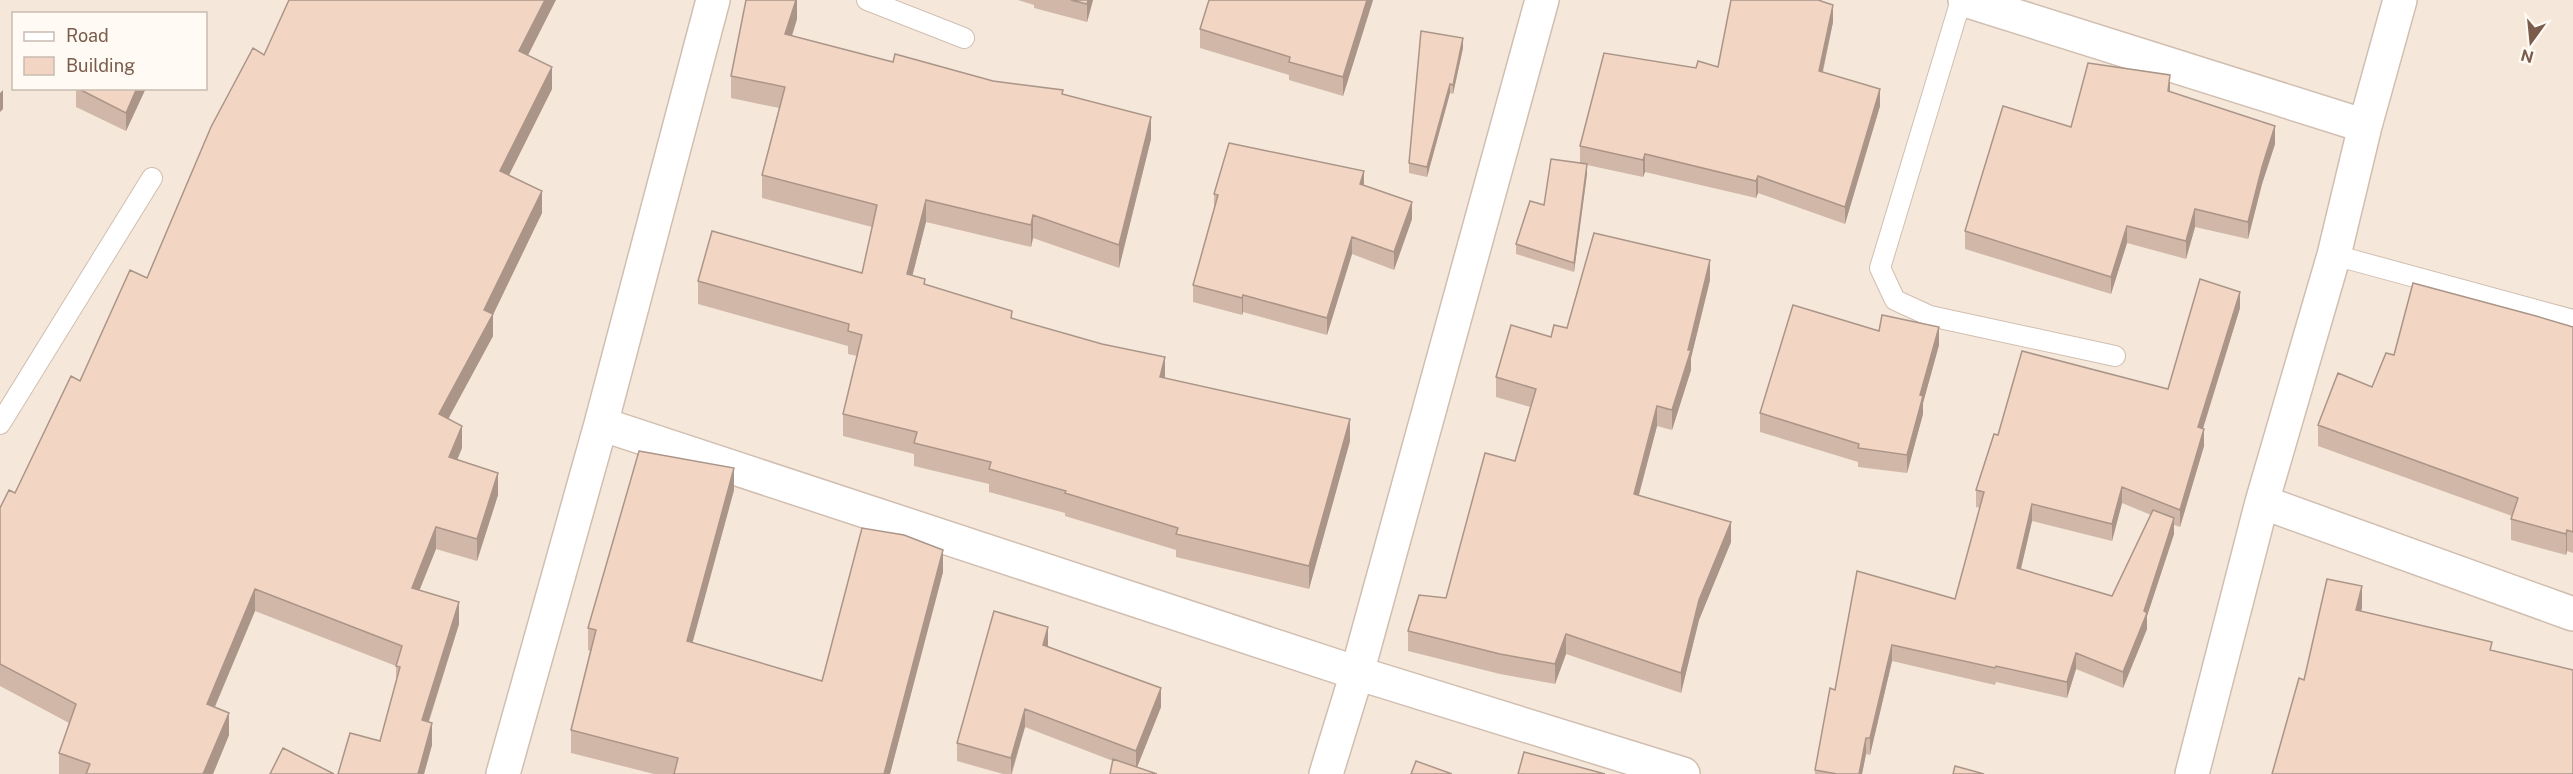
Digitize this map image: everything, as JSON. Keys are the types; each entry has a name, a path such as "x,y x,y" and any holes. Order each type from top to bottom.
{"street":[{"path":"503,774 601,424 713,0"},
{"path":"1326,774 1357,673 1542,0"},
{"path":"1963,0 2365,126"},
{"path":"2192,774 2262,502 2334,255 2365,126 2400,0"},
{"path":"601,424 1357,673 1683,774"},
{"path":"2262,502 2573,614"}],"lane":[{"path":"867,0 964,38"},
{"path":"1963,0 1880,268 1895,300 1930,316 2115,356"},
{"path":"0,424 152,178"},
{"path":"2334,255 2573,320"}],"shaded area":[{"path":"0,0 2573,0 2573,774 0,774"}],"building":[{"path":"289,0 545,0 519,51 552,67 500,171 542,191 484,310 493,314 439,414 462,426 449,457 498,473 477,539 436,527 412,588 459,602 422,720 432,723 418,774 338,774 350,733 380,741 400,667 396,666 402,646 255,589 207,704 229,713 203,774 86,774 90,764 59,753 76,704 0,664 0,508 9,490 15,493 71,376 80,381 130,270 147,278 211,127 253,48 264,55"},
{"path":"746,0 796,0 785,34 893,62 895,54 993,81 1063,90 1062,94 1151,117 1119,245 1033,215 1031,225 926,200 907,274 925,279 924,284 1012,311 1011,318 1102,344 1165,357 1160,377 1350,419 1309,566 1176,534 1178,528 1065,493 1066,491 989,469 991,462 914,443 917,432 843,414 862,335 848,331 849,324 698,281 712,231 862,273 877,205 762,175 785,87 731,76"},
{"path":"1071,0 1088,0 1087,4"},
{"path":"1209,0 1367,0 1343,77 1289,62 1290,57 1200,29"},
{"path":"1731,0 1818,0 1833,5 1819,71 1880,89 1845,207 1758,176 1756,181 1645,154 1643,160 1580,146 1604,53 1696,68 1698,61 1718,67"},
{"path":"1421,31 1463,38 1453,85 1450,84 1427,167 1409,163"},
{"path":"2088,63 2170,75 2168,91 2275,126 2248,222 2195,209 2186,241 2127,226 2111,277 1965,231 2003,106 2071,127"},
{"path":"81,90 136,90 126,113"},
{"path":"1229,143 1364,171 1360,184 1412,202 1394,252 1352,237 1327,318 1243,295 1242,298 1193,285 1218,195 1214,194"},
{"path":"1551,159 1587,164 1574,263 1516,244 1530,201 1544,205"},
{"path":"1594,233 1710,260 1688,350 1691,350 1672,410 1657,406 1634,494 1731,522 1699,600 1681,673 1566,634 1555,664 1500,654 1408,631 1419,595 1446,598 1485,453 1515,461 1536,389 1496,377 1511,325 1551,337 1554,325 1567,328"},
{"path":"2200,279 2240,292 2198,427 2204,429 2180,510 2122,487 2112,524 2032,504 2017,568 2112,596 2153,510 2174,518 2144,611 2147,613 2123,672 2076,653 2067,682 1892,645 1870,738 1866,738 1859,774 1837,774 1815,770 1830,688 1835,690 1857,571 1955,599 1984,492 1976,490 1994,434 1998,435 2022,351 2168,389"},
{"path":"2413,283 2573,327 2573,532 2567,530 2566,534 2511,519 2518,498 2318,425 2338,373 2372,387 2386,353 2394,355"},
{"path":"1793,305 1879,331 1882,315 1939,327 1920,395 1923,396 1907,455 1858,448 1859,444 1760,413"},
{"path":"639,451 734,468 687,641 822,681 862,528 904,535 943,550 884,774 674,774 678,758 571,730 596,630 588,628"},
{"path":"2327,579 2362,586 2356,610 2492,642 2490,650 2573,670 2573,774 2272,774 2299,678 2304,680"},
{"path":"994,611 1048,627 1043,645 1161,688 1136,751 1025,709 1011,758 957,743"},
{"path":"283,748 334,774 270,774"},
{"path":"1524,752 1605,774 1518,774"},
{"path":"1113,759 1157,774 1110,774"},
{"path":"1416,761 1452,774 1411,774"},
{"path":"1955,766 1984,774 1953,774"}]}
